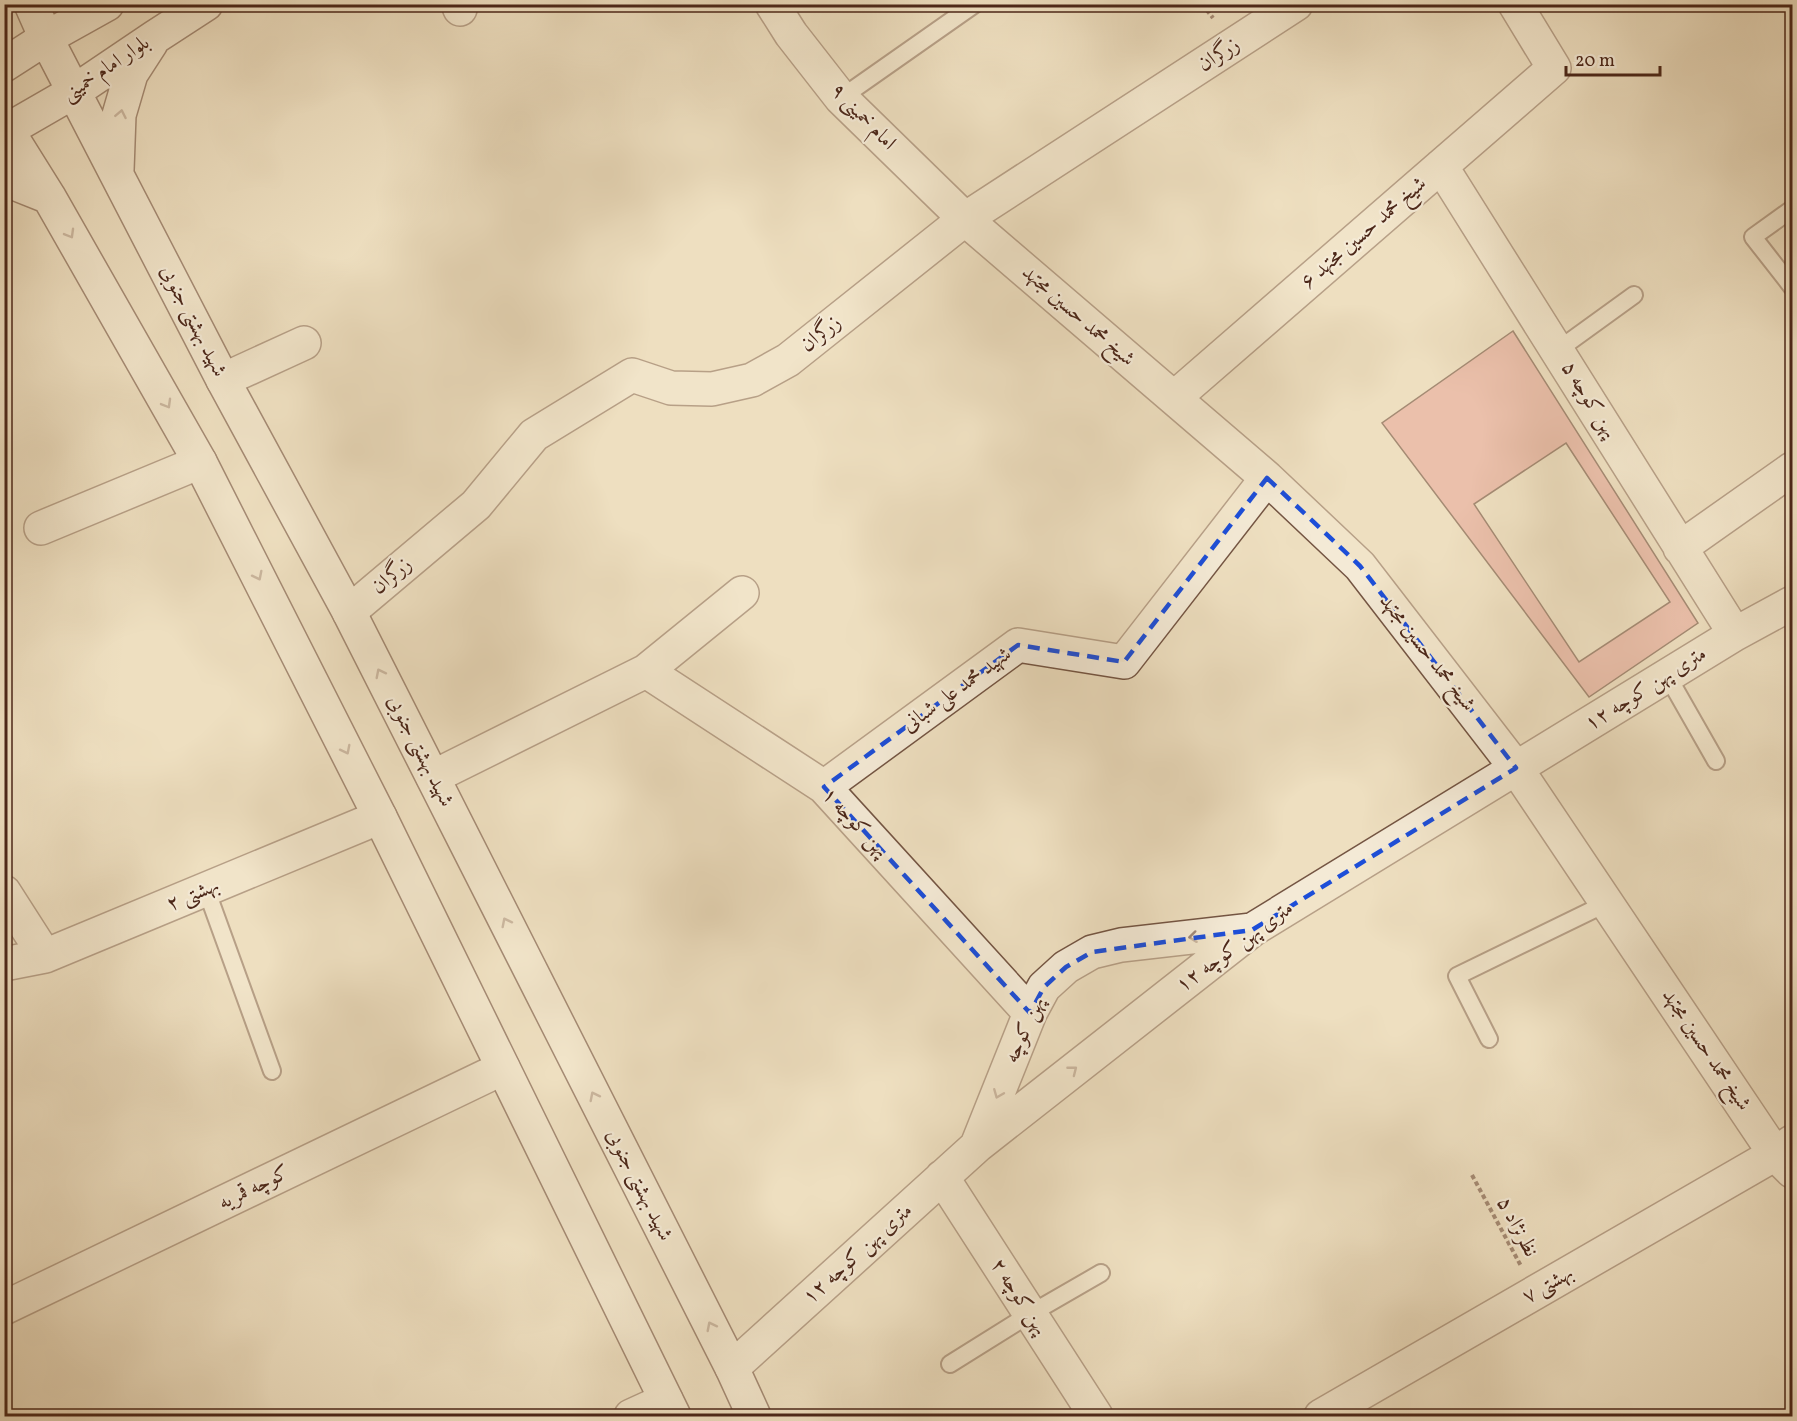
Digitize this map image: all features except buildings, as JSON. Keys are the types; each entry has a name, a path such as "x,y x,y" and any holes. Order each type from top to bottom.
{"street":[{"name":"شهید بهشتی جنوبی","path":"31,4 46,38 223,380 350,612 732,1368 754,1416"},
{"path":"4,65 46,38 107,4"},
{"name":"بلوار امام خمینی","path":"5,129 75,91 206,4"},
{"name":"امام خمینی ۹","path":"772,4 791,34 841,98 965,219"},
{"name":"زرگران","path":"350,612 476,505 534,435 632,375 671,388 712,390 753,380 788,360 965,219 1296,4"},
{"name":"شیخ محمد حسین مجتهد ۶","path":"1174,398 1554,68 1515,4"},
{"path":"117,172 119,115 131,74 155,37"},
{"path":"5,129 49,197 200,462 380,817 670,1408 630,1416"},
{"name":"پهن کوچه ۵","path":"1441,166 1735,634"},
{"path":"4,179 49,197"},
{"name":"شیخ محمد حسین مجتهد","path":"965,219 1267,478 1360,567 1516,768 1607,903 1787,1156"},
{"path":"223,380 304,343"},
{"path":"41,528 200,462"},
{"path":"1680,548 1792,469"},
{"name":"شهید محمد علی شبانی","path":"824,787 1018,645 1124,662 1267,478"},
{"path":"433,777 646,671 741,593"},
{"name":"۱۲ متری پهن کوچه","path":"732,1368 978,1145 1252,930 1667,675 1792,603"},
{"name":"پهن کوچه ۱","path":"646,671 824,787 1030,1013"},
{"name":"بهشتی ۲","path":"4,964 45,956 380,817"},
{"path":"4,892 45,956"},
{"name":"پهن کوچه","path":"978,1145 1030,1013 1044,987 1066,967 1092,952 1121,945 1252,930"},
{"name":"کوچه قمریه","path":"4,1308 502,1068"},
{"name":"بهشتی ۷","path":"1321,1416 1535,1293 1787,1156"},
{"name":"پهن کوچه ۲","path":"942,1177 1096,1416"}],"lane":[{"path":"841,98 975,4"},
{"path":"1792,209 1753,237 1792,287"},
{"path":"1558,350 1634,295"},
{"path":"1667,675 1716,761"},
{"path":"206,889 272,1071"},
{"path":"1489,1039 1457,976 1607,903"},
{"path":"950,1364 1101,1273"}],"path":[{"name":"نظرنژاد ۵","path":"1472,1175 1535,1293"}],"highlighted area":[{"path":"1267,478 1360,566 1516,768 1252,930 1092,952 1066,967 1044,987 1030,1013 824,787 1018,645 1124,662"}]}
